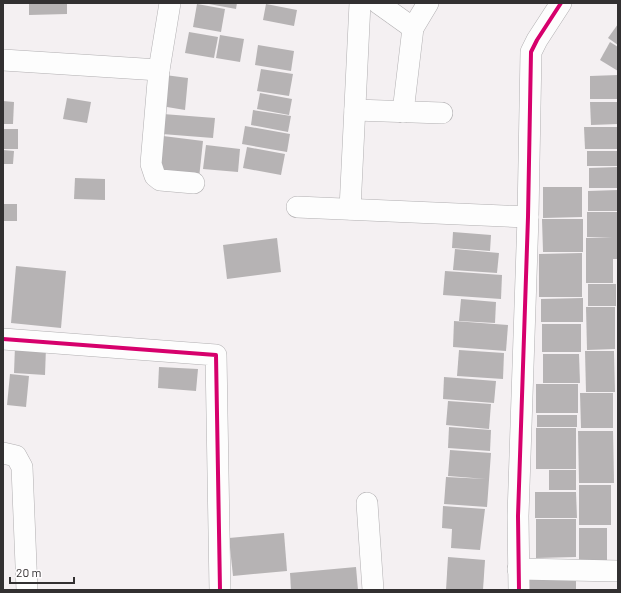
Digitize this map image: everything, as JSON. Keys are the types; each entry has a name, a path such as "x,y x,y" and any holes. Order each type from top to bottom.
{"street":[{"path":"170,3 159,70 151,164 155,176 163,181 194,183"},
{"path":"350,210 360,3"},
{"path":"378,3 413,28"},
{"path":"403,112 413,28 428,3"},
{"path":"519,590 518,516 532,52 537,40 561,3"},
{"path":"3,60 159,70"},
{"path":"354,110 442,113"},
{"path":"297,207 528,217"},
{"path":"3,339 216,355 220,590"},
{"path":"3,453 16,456 22,466 27,590"},
{"path":"367,503 373,590"},
{"path":"518,569 618,571"}],"building":[{"path":"29,3 67,3 67,14 29,15"},
{"path":"209,3 237,3 236,9"},
{"path":"197,4 225,9 221,32 193,27"},
{"path":"266,4 297,10 294,26 263,20"},
{"path":"618,24 618,45 608,38"},
{"path":"189,32 218,37 214,58 185,53"},
{"path":"220,35 244,39 240,62 216,58"},
{"path":"610,42 618,47 618,71 600,60"},
{"path":"258,45 294,51 291,71 255,65"},
{"path":"261,69 293,74 289,96 257,91"},
{"path":"165,75 188,78 185,110 161,106"},
{"path":"618,75 618,99 590,99 590,76"},
{"path":"260,93 292,99 289,115 257,109"},
{"path":"67,98 91,102 87,123 63,119"},
{"path":"3,101 14,102 13,124 3,124"},
{"path":"590,102 618,102 618,124 591,125"},
{"path":"253,110 291,116 288,132 251,125"},
{"path":"163,114 215,118 213,138 162,134"},
{"path":"245,126 290,134 287,152 242,144"},
{"path":"584,127 618,127 618,149 585,149"},
{"path":"3,129 18,129 18,149 3,149"},
{"path":"163,136 203,141 199,178 158,173"},
{"path":"206,145 240,149 238,172 203,169"},
{"path":"247,147 285,154 281,175 243,168"},
{"path":"3,150 14,151 13,164 3,164"},
{"path":"587,151 618,151 618,166 587,166"},
{"path":"618,167 618,188 589,188 589,168"},
{"path":"75,178 105,179 105,200 74,199"},
{"path":"543,187 582,187 582,217 543,218"},
{"path":"618,190 618,211 588,211 588,191"},
{"path":"3,204 17,204 17,221 3,221"},
{"path":"587,212 618,212 618,259 613,259 613,283 586,283 586,238 612,237 587,237"},
{"path":"542,219 583,219 583,252 543,252"},
{"path":"453,232 491,235 490,251 452,248"},
{"path":"277,238 281,272 227,279 223,245"},
{"path":"455,249 499,253 497,273 453,270"},
{"path":"582,253 582,297 539,297 539,254"},
{"path":"16,266 66,271 61,328 11,323"},
{"path":"445,271 502,275 501,299 443,295"},
{"path":"588,284 616,284 616,306 588,306"},
{"path":"583,298 583,322 541,322 541,299"},
{"path":"461,299 496,302 495,323 459,321"},
{"path":"586,307 615,307 615,349 587,350"},
{"path":"454,321 508,325 506,351 453,347"},
{"path":"542,324 581,324 581,352 542,352"},
{"path":"15,346 46,347 45,375 14,373"},
{"path":"459,350 504,353 503,379 457,376"},
{"path":"585,351 614,351 615,392 586,392"},
{"path":"543,354 579,354 580,383 543,383"},
{"path":"159,367 198,369 196,391 158,388"},
{"path":"10,374 29,376 26,407 7,405"},
{"path":"444,377 496,381 494,403 443,399"},
{"path":"536,384 578,384 578,413 536,413"},
{"path":"580,393 613,393 613,428 581,428"},
{"path":"448,401 491,404 489,429 446,425"},
{"path":"537,415 577,415 577,427 537,427"},
{"path":"449,427 491,430 490,451 448,448"},
{"path":"536,428 576,428 576,469 536,469"},
{"path":"578,431 613,431 614,483 579,483"},
{"path":"450,450 491,453 487,507 444,504 446,477 486,479 448,476"},
{"path":"549,470 576,470 576,490 549,490"},
{"path":"579,485 611,485 611,525 579,525"},
{"path":"535,492 576,492 577,518 535,518"},
{"path":"443,506 485,509 480,550 451,548 452,529 442,528"},
{"path":"536,519 576,519 576,557 536,558"},
{"path":"579,528 607,528 607,560 579,560"},
{"path":"284,533 287,571 233,576 229,538"},
{"path":"448,557 485,560 483,590 446,590"},
{"path":"356,567 358,590 291,590 290,573"},
{"path":"529,577 576,577 576,590 530,590"}],"cycle path":[{"path":"519,590 518,516 528,217 531,52 561,3"},
{"path":"3,339 216,355 220,590"}]}
